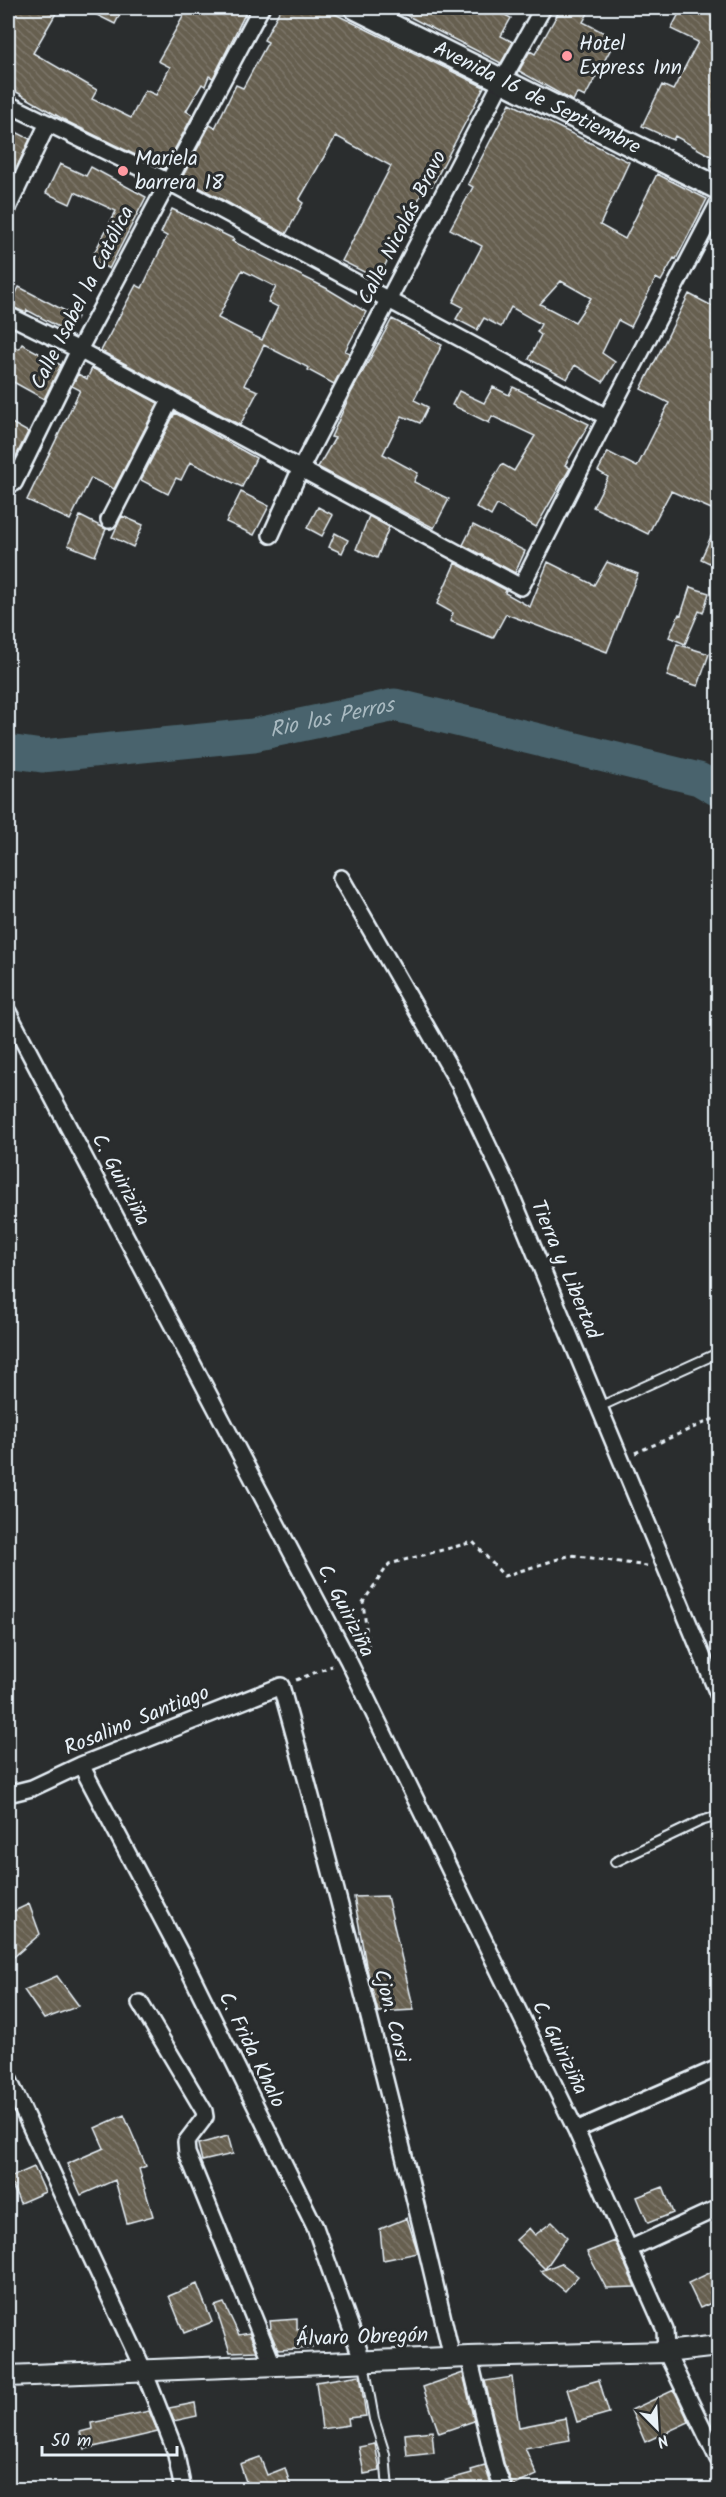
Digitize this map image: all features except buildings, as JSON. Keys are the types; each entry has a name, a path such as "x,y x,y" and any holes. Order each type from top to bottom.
{"main road":[{"name":"Avenida 16 de Septiembre","path":"356,8 503,79 718,188"}],"street":[{"name":"Calle Isabel la Católica","path":"14,483 79,350 261,8"},
{"name":"Calle Nicolás Bravo","path":"271,535 301,468 503,79 543,8"},
{"path":"8,104 167,181 607,417"},
{"path":"8,208 48,123"},
{"path":"8,315 79,350 521,587 718,204"},
{"path":"109,520 171,399"},
{"name":"Tierra y Libertad","path":"340,878 459,1084 510,1192 718,1694"},
{"name":"C. Guiriziña","path":"8,1012 348,1660 576,2130 665,2330 666,2352 718,2459"},
{"name":"Rosalino Santiago","path":"8,1794 32,1788 81,1765 281,1686"},
{"name":"Cjon. Corsi","path":"281,1686 342,1909 416,2202 460,2358 504,2490"},
{"name":"C. Frida Khalo","path":"81,1765 192,1977 315,2227 363,2362"},
{"path":"140,2003 204,2110 205,2117 186,2142 188,2152 273,2365"},
{"path":"576,2130 718,2068"},
{"path":"8,2078 144,2371 175,2450 183,2490"},
{"path":"627,2244 718,2208"},
{"name":"Álvaro Obregón","path":"8,2376 666,2352 718,2346"}],"lane":[{"path":"599,1407 718,1353"},
{"path":"615,1862 700,1821 718,1816"},
{"path":"363,2362 374,2419 385,2454 388,2490"}],"path":[{"path":"621,1459 718,1417"},
{"path":"281,1686 369,1652 363,1602 388,1564 473,1542 504,1576 571,1555 667,1569"}],"waterway":[{"name":"Rio los Perros","path":"8,751 42,756 253,735 395,705 699,779 718,790"}],"place":[{"name":"Hotel Express Inn","path":"567,56"},
{"name":"Mariela barrera 18","path":"123,171"}]}
